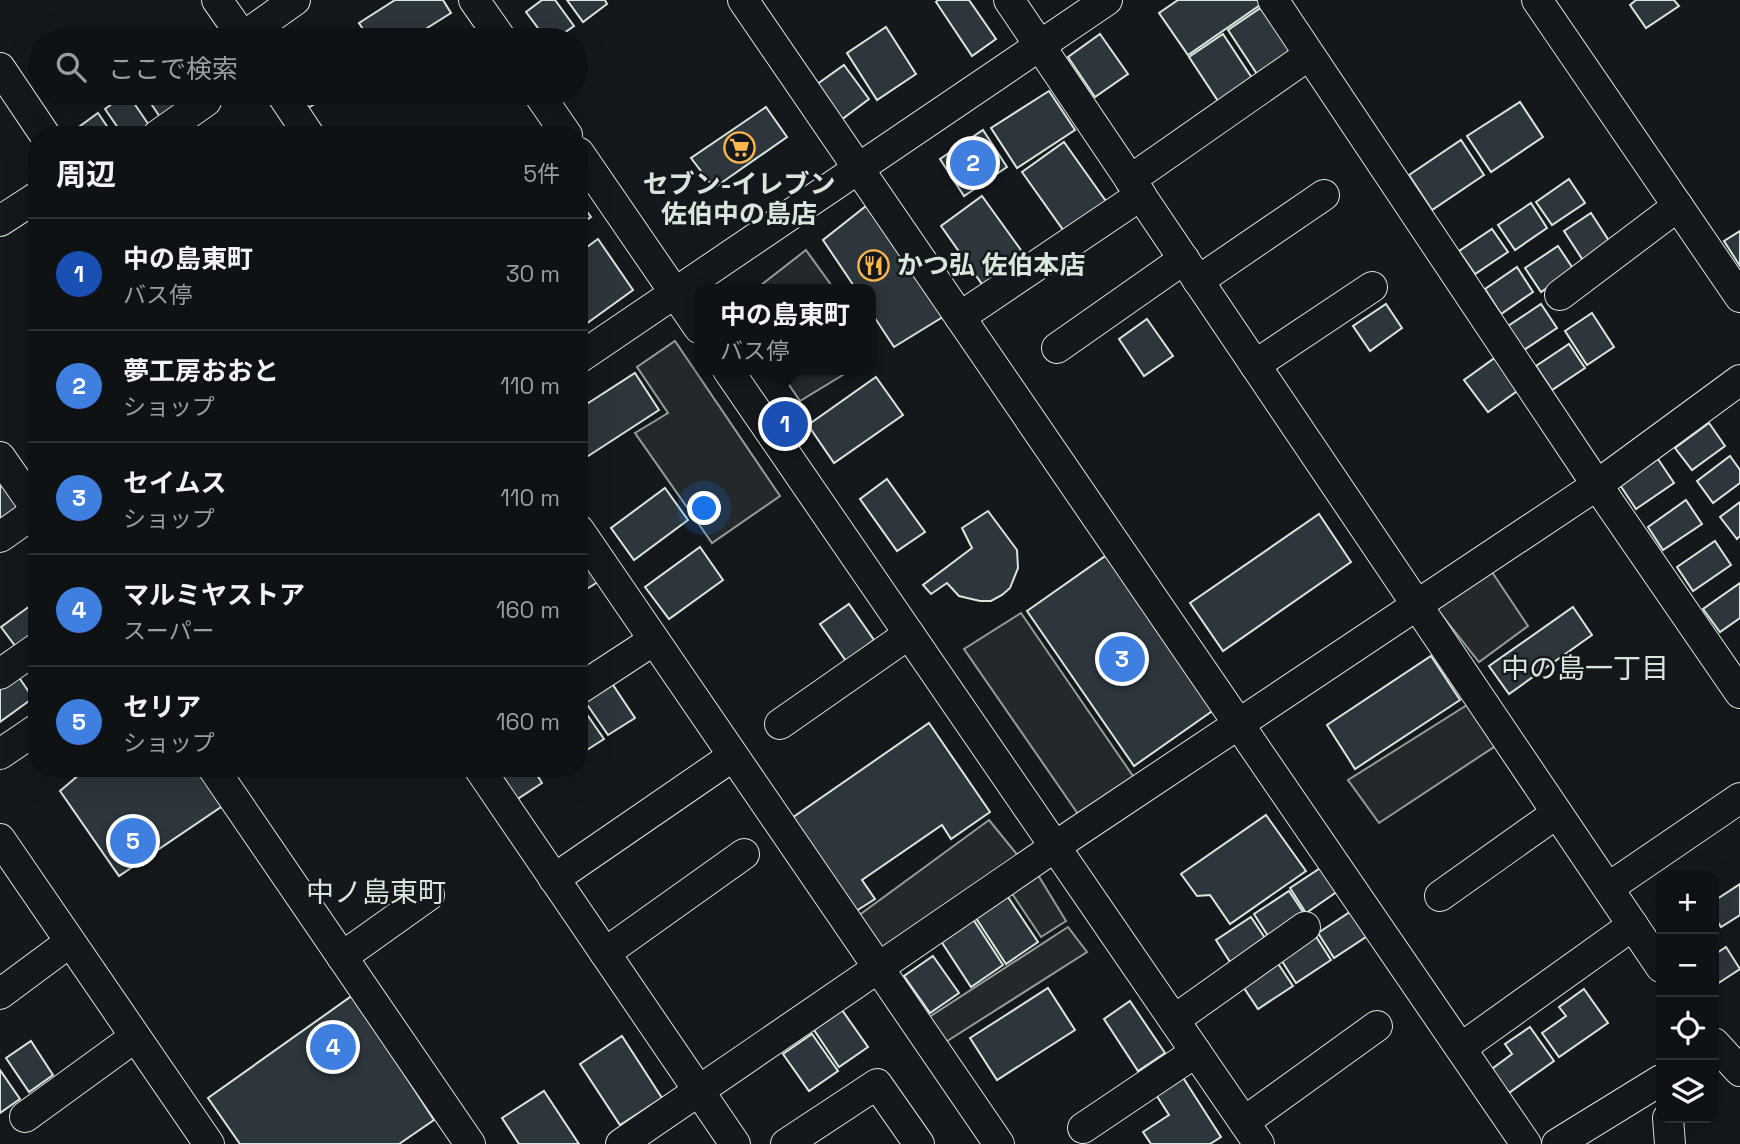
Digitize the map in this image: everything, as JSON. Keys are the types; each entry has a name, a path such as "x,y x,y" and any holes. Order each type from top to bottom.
{"street":[{"path":"217,0 236,28"},
{"path":"258,28 295,0"},
{"path":"474,0 494,28"},
{"path":"1009,0 1656,960"},
{"path":"588,352 1107,0"},
{"path":"1273,0 1597,485 1740,693"},
{"path":"1537,0 1740,297"},
{"path":"756,4 859,169 1526,1144"},
{"path":"960,317 1136,188 1309,55"},
{"path":"0,68 40,126"},
{"path":"171,126 200,105"},
{"path":"289,105 303,126"},
{"path":"546,105 561,126"},
{"path":"588,166 694,321"},
{"path":"1057,348 1324,195"},
{"path":"0,221 28,203"},
{"path":"1560,295 1678,206"},
{"path":"1255,365 1372,287"},
{"path":"731,375 1252,1133 1377,1026"},
{"path":"621,1144 1055,846 1597,485 1740,380"},
{"path":"0,457 28,498"},
{"path":"0,537 28,517"},
{"path":"588,543 999,1144"},
{"path":"780,724 909,634"},
{"path":"588,683 654,640"},
{"path":"0,674 28,654"},
{"path":"0,754 28,735"},
{"path":"554,879 733,756"},
{"path":"219,777 470,1144"},
{"path":"485,777 735,1144"},
{"path":"1608,888 1740,798"},
{"path":"1440,896 1557,813"},
{"path":"605,953 744,855"},
{"path":"5,857 71,942 201,1141"},
{"path":"342,957 429,895"},
{"path":"1461,1048 1633,925"},
{"path":"1174,1020 1305,926"},
{"path":"0,995 71,942"},
{"path":"25,1117 135,1037"},
{"path":"1719,1048 1740,1071"},
{"path":"1083,1128 1196,1052"},
{"path":"1557,1144 1656,1083"},
{"path":"786,1144 877,1084 919,1144"},
{"path":"1668,1123 1670,1144"}],"shaded area":[{"path":"806,250 830,284 762,284"},
{"path":"675,341 694,369 694,375 698,375 780,496 712,543 635,433 668,413 637,367"},
{"path":"782,375 843,375 800,401"},
{"path":"1486,563 1528,626 1479,662 1430,600"},
{"path":"1021,613 1135,779 1078,814 964,649"},
{"path":"1467,705 1497,745 1379,823 1348,780"},
{"path":"989,820 1020,858 884,950 858,916"},
{"path":"1035,870 1066,921 1041,937 1009,889"},
{"path":"1068,927 1087,952 941,1045 923,1021"}],"building":[{"path":"395,0 443,0 451,13 427,28 362,28 359,23"},
{"path":"542,0 555,0 574,26 538,28 526,12"},
{"path":"567,0 605,0 607,4 583,22"},
{"path":"969,0 996,39 972,56 936,2"},
{"path":"1178,0 1261,0 1263,3 1188,55 1159,13"},
{"path":"1636,0 1674,0 1679,6 1646,28 1630,5"},
{"path":"1262,7 1293,54 1259,77 1228,30"},
{"path":"886,27 916,74 877,100 847,53"},
{"path":"1100,34 1128,74 1095,97 1068,57"},
{"path":"1223,34 1254,81 1220,104 1189,57"},
{"path":"844,65 869,99 841,120 816,85"},
{"path":"1049,91 1075,130 1017,168 991,128"},
{"path":"1520,102 1543,137 1491,172 1467,136"},
{"path":"110,105 135,105 150,126 117,126 105,109"},
{"path":"152,105 184,105 162,120"},
{"path":"299,105 313,105 303,111"},
{"name":"セブン-イレブン 佐伯中の島店","path":"766,107 787,137 714,188 691,158"},
{"path":"98,113 107,126 80,126"},
{"path":"983,130 1007,167 964,196 940,159"},
{"path":"1461,140 1484,175 1432,210 1409,175"},
{"path":"1064,142 1108,204 1066,234 1022,172"},
{"path":"1569,179 1585,203 1552,225 1536,202"},
{"path":"982,196 1026,257 984,287 941,226"},
{"path":"1531,203 1547,228 1515,250 1498,225"},
{"name":"かつ弘 佐伯本店","path":"866,206 946,315 894,347 876,320 876,284 853,284 823,240"},
{"path":"1591,213 1613,247 1586,265 1564,231"},
{"path":"1492,229 1508,252 1475,274 1459,251"},
{"path":"1740,231 1740,266 1724,241"},
{"path":"598,239 633,290 588,322 588,246"},
{"path":"1558,246 1574,270 1541,292 1525,268"},
{"path":"1517,267 1533,292 1501,314 1485,289"},
{"path":"1386,304 1402,328 1370,351 1353,326"},
{"path":"1541,304 1557,328 1524,350 1508,326"},
{"path":"1592,313 1614,347 1587,365 1565,331"},
{"path":"1147,319 1173,356 1144,376 1119,339"},
{"path":"1569,344 1585,368 1552,390 1536,366"},
{"path":"1496,357 1520,389 1488,412 1464,380"},
{"path":"635,373 659,410 588,456 588,403"},
{"path":"876,377 903,415 834,463 808,425"},
{"path":"1709,423 1725,446 1692,470 1675,448"},
{"path":"1730,456 1740,470 1740,483 1713,503 1697,481"},
{"path":"1658,459 1674,483 1636,509 1620,485"},
{"path":"887,479 925,532 897,551 860,499"},
{"path":"6,483 24,507 0,525 0,487"},
{"path":"665,488 688,520 634,560 611,528"},
{"path":"1686,500 1702,524 1663,550 1648,527"},
{"path":"1740,502 1740,536 1737,539 1720,517"},
{"path":"988,511 1017,550 1018,568 1010,588 991,601 959,596 947,583 931,594 923,585 972,548 962,528"},
{"path":"1319,514 1351,562 1223,651 1190,603"},
{"path":"1715,541 1731,565 1693,591 1677,567"},
{"path":"700,547 723,580 669,619 645,587"},
{"path":"1111,552 1218,707 1134,766 1027,611"},
{"path":"588,555 604,578 588,588"},
{"path":"1740,583 1740,618 1720,632 1703,609"},
{"path":"849,604 874,640 846,661 820,624"},
{"path":"28,607 28,644 19,651 1,627"},
{"path":"1573,607 1592,635 1509,694 1489,666"},
{"path":"1431,656 1460,700 1355,769 1327,725"},
{"path":"16,673 28,691 28,702 0,722 0,685"},
{"path":"611,682 635,718 608,735 588,706 588,697"},
{"path":"588,716 604,739 588,749"},
{"path":"929,723 990,812 951,839 942,825 862,880 875,899 853,913 789,820"},
{"path":"76,777 205,777 224,805 119,876 60,791"},
{"path":"501,777 538,777 542,783 516,800"},
{"path":"1266,815 1306,871 1230,924 1210,895 1197,896 1181,874"},
{"path":"1325,865 1341,889 1306,913 1290,888"},
{"path":"1740,884 1740,915 1721,927 1719,924 1719,898"},
{"path":"1004,891 1038,942 1006,964 972,912"},
{"path":"1289,891 1305,915 1270,939 1254,914"},
{"path":"1353,910 1369,935 1334,958 1318,933"},
{"path":"969,913 1003,965 971,987 937,935"},
{"path":"1251,917 1267,941 1232,965 1216,940"},
{"path":"1315,935 1331,960 1296,983 1280,958"},
{"path":"1726,947 1740,969 1719,983 1719,952"},
{"path":"933,956 959,993 930,1013 904,976"},
{"path":"1277,962 1293,986 1258,1009 1242,985"},
{"path":"1048,988 1075,1030 997,1080 970,1038"},
{"path":"1584,989 1608,1023 1559,1057 1542,1033 1566,1016 1559,1007"},
{"path":"353,995 434,1120 399,1144 240,1144 208,1098"},
{"path":"1130,1001 1165,1053 1138,1071 1104,1019"},
{"path":"842,1010 868,1047 839,1067 814,1030"},
{"path":"1530,1027 1554,1061 1506,1095 1489,1071 1512,1054 1505,1044"},
{"path":"812,1034 838,1071 809,1091 783,1054"},
{"path":"622,1036 662,1098 620,1125 580,1064"},
{"path":"31,1041 53,1075 29,1092 6,1058"},
{"path":"0,1070 20,1099 0,1113"},
{"path":"1182,1076 1221,1137 1210,1144 1151,1144 1143,1132 1169,1115 1155,1093"},
{"path":"544,1091 579,1144 519,1144 502,1118"}],"place":[{"name":"セブン-イレブン 佐伯中の島店","path":"739,148"},
{"name":"夢工房おおと","path":"973,163"},
{"name":"かつ弘 佐伯本店","path":"874,265"},
{"name":"中の島東町","path":"785,424"},
{"name":"セイムス","path":"1122,659"},
{"name":"セリア","path":"133,841"},
{"name":"マルミヤストア","path":"333,1047"}],"district":[{"name":"中の島一丁目","path":"1585,668"},
{"name":"中ノ島東町","path":"376,892"}]}
